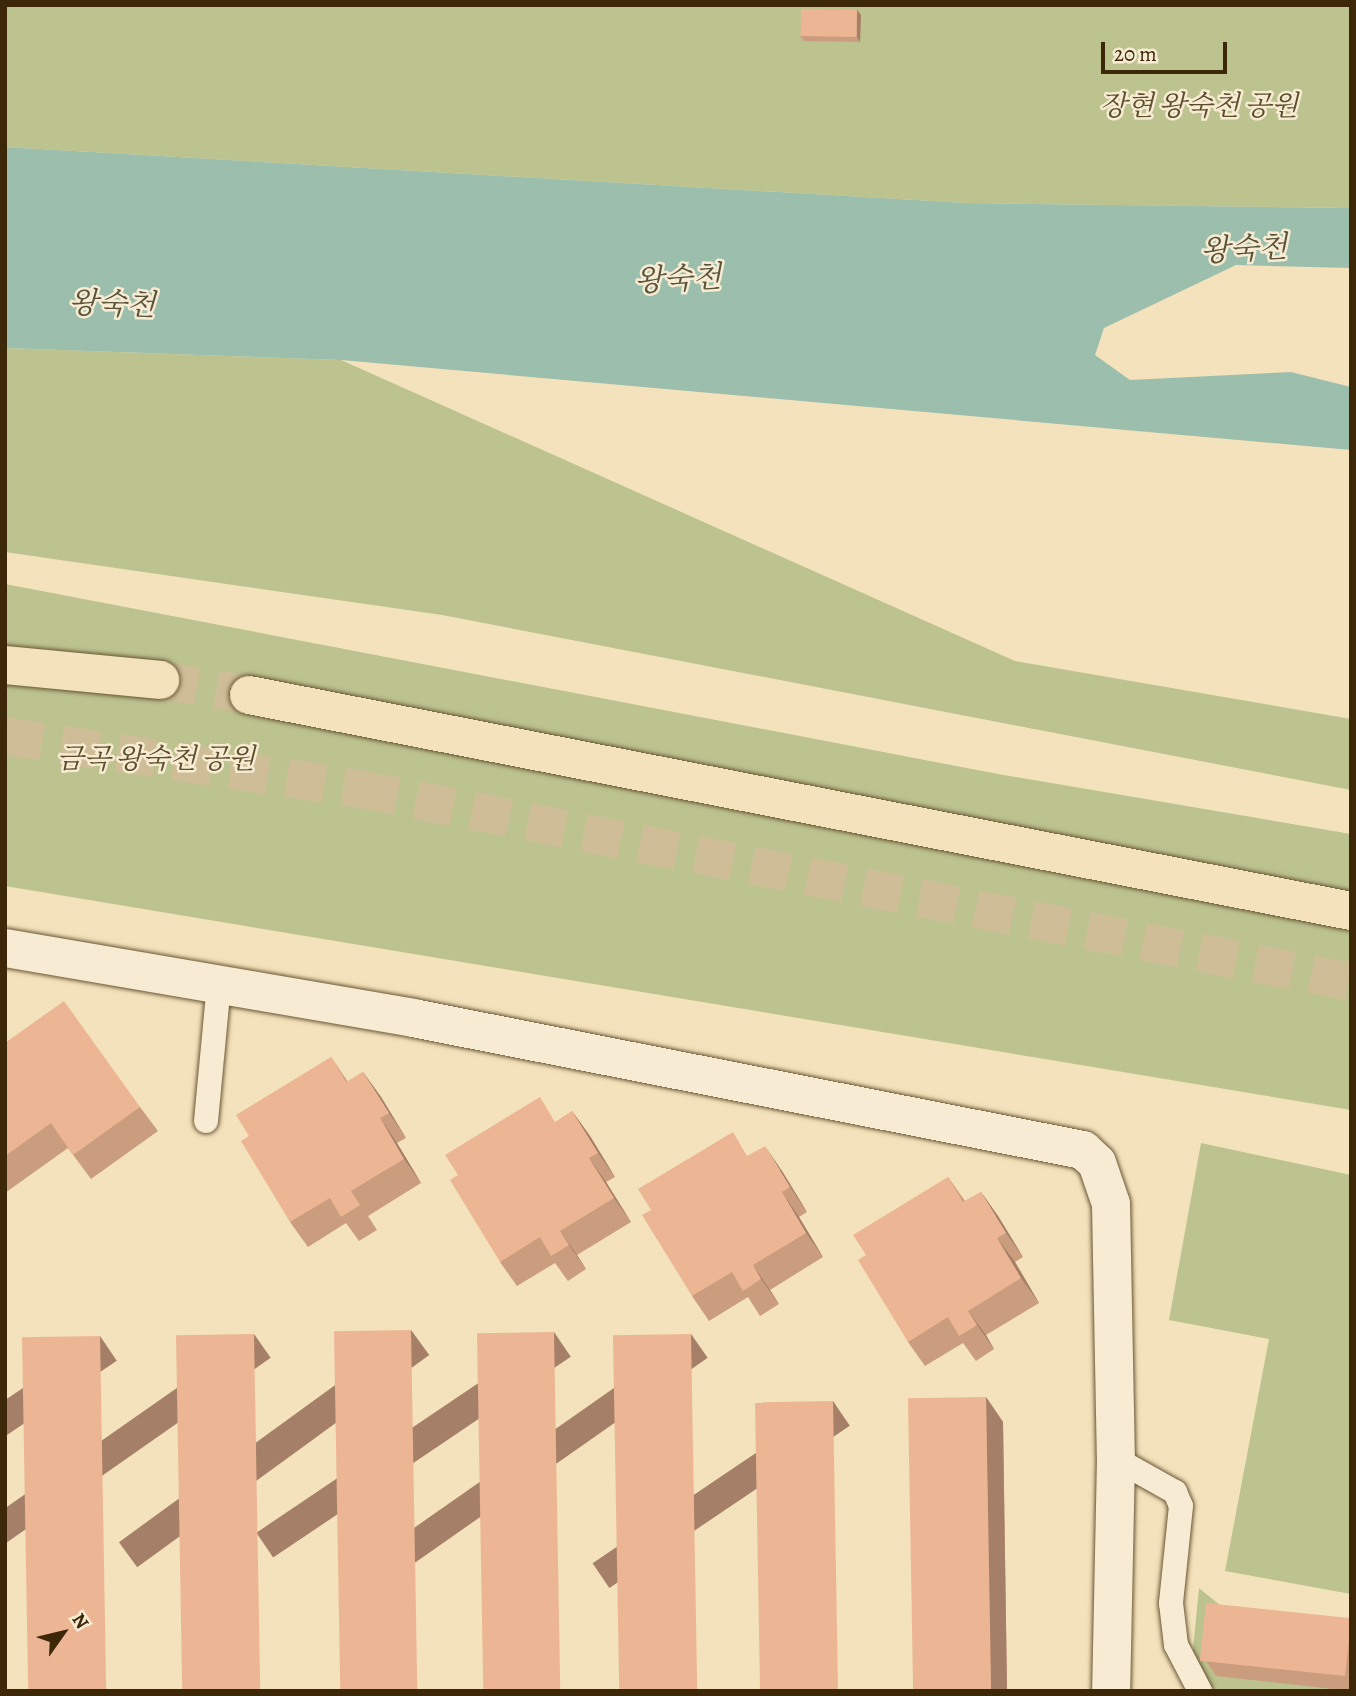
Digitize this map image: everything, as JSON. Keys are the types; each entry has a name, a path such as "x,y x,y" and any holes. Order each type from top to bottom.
{"highway":[{"path":"5,665 160,680"},
{"path":"248,695 1351,911"}],"street":[{"path":"5,948 219,984 1083,1150 1097,1163 1111,1204 1116,1460 1111,1691"}],"lane":[{"path":"206,1121 219,984"},
{"path":"1116,1460 1178,1499 1172,1613 1176,1645 1200,1691"}],"green space":[{"name":"장현 왕숙천 공원","path":"5,5 1351,5 1351,208 967,203 5,147"},
{"path":"5,348 341,360 1015,661 1351,719 1351,790 442,615 5,552"},
{"name":"금곡 왕숙천 공원","path":"5,584 998,774 1351,834 1351,1110 5,886"},
{"path":"1201,1143 1351,1175 1351,1594 1225,1571 1269,1339 1169,1320"},
{"path":"1199,1588 1221,1606 1351,1691 1217,1691 1204,1680 1193,1650"}],"water":[{"name":"왕숙천","path":"5,147 967,203 1351,208 1351,268 1236,265 1104,328 1095,355 1130,380 1291,372 1351,387 1351,450 341,360 5,348"}],"building":[{"path":"801,9 857,10 857,37 801,36"},
{"path":"64,1001 140,1107 73,1155 51,1123 5,1156 5,1043"},
{"path":"331,1057 346,1082 363,1072 389,1113 380,1118 404,1159 351,1191 360,1205 341,1217 330,1198 290,1222 241,1141 249,1136 236,1115"},
{"path":"540,1097 555,1122 572,1111 598,1153 589,1158 614,1198 560,1231 569,1245 551,1256 540,1237 500,1262 450,1180 458,1175 445,1155"},
{"path":"733,1132 747,1156 765,1146 790,1187 782,1192 806,1233 753,1265 761,1279 743,1291 732,1272 692,1296 642,1215 651,1210 638,1189"},
{"path":"948,1177 963,1202 981,1192 1006,1233 997,1238 1021,1278 968,1311 977,1325 959,1336 948,1317 908,1342 858,1260 866,1255 853,1235"},
{"path":"411,1330 417,1691 340,1691 334,1331"},
{"path":"554,1332 560,1691 483,1691 477,1333"},
{"path":"254,1334 260,1691 182,1691 176,1335"},
{"path":"691,1334 697,1691 619,1691 613,1335"},
{"path":"100,1336 106,1691 28,1691 22,1337"},
{"path":"986,1397 991,1689 913,1690 908,1398"},
{"path":"833,1401 838,1691 760,1691 755,1402"},
{"path":"1206,1603 1351,1618 1345,1676 1200,1661"}],"tunnel":[{"path":"160,680 249,695"},
{"path":"5,736 360,789 1351,982"}]}
